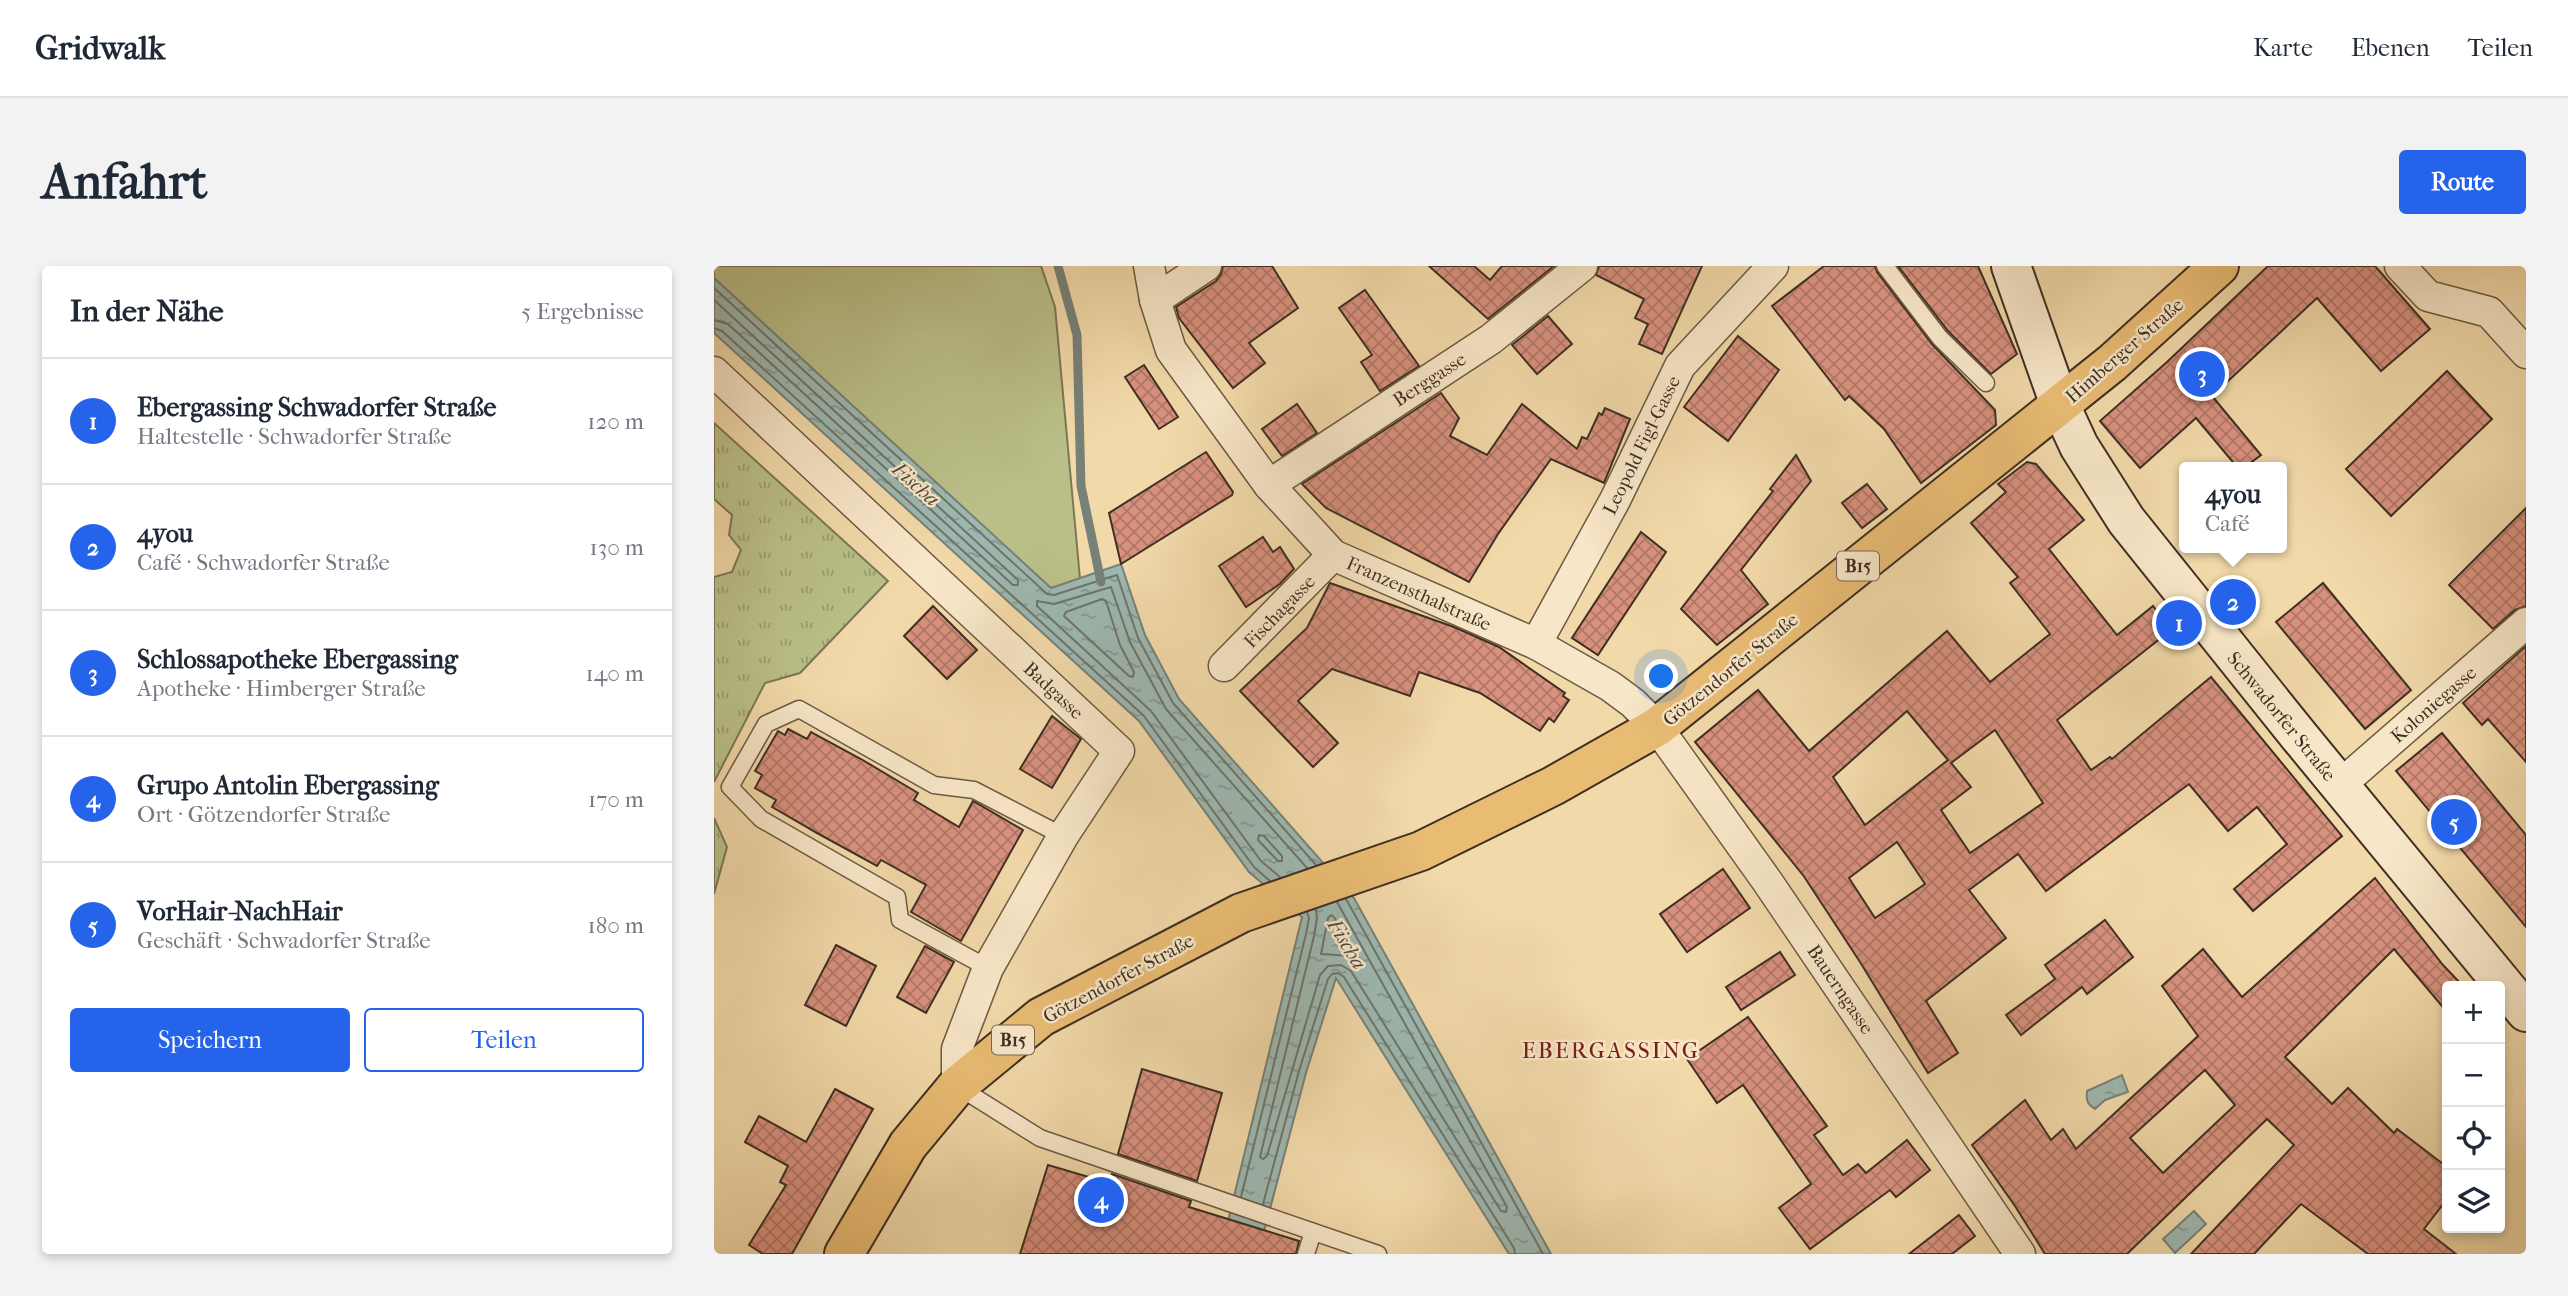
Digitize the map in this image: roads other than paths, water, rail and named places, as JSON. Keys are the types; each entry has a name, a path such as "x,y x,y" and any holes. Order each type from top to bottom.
{"main road":[{"name":"Schwadorfer Straße","path":"2011,266 2060,405 2079,446 2126,520 2339,786 2525,1008"},
{"name":"Himberger Straße","path":"2060,405 2112,363 2219,266"},
{"name":"Götzendorfer Straße","path":"844,1254 908,1144 957,1086 1041,1017 1149,959 1254,909 1421,851 1553,786 1657,727 2060,405"}],"street":[{"name":"Franzensthalstraße","path":"1149,266 1155,300 1171,349 1269,485 1333,555 1536,644 1610,686 1633,703 1657,727"},
{"path":"1155,300 1206,266"},
{"name":"Berggasse","path":"1269,485 1491,339 1582,266"},
{"name":"Leopold Figl-Gasse","path":"1536,644 1615,500 1680,366 1773,266"},
{"path":"2400,266 2428,296 2490,312 2526,354"},
{"name":"Badgasse","path":"714,372 1119,751 1063,836 988,968 957,1049 957,1086"},
{"name":"Fischagasse","path":"1224,666 1333,555"},
{"name":"Koloniegasse","path":"2339,786 2526,623"},
{"name":"Bauerngasse","path":"1657,727 1767,881 2020,1254"}],"lane":[{"path":"1885,266 1940,338 1986,383"},
{"path":"988,968 900,920 897,897 761,819 730,787 766,724 799,709 934,785 974,790 1063,836"},
{"path":"957,1086 1040,1138 1378,1254"},
{"path":"1306,1254 1313,1232"}],"water":[{"path":"714,278 1051,588 1121,564 1145,635 1179,699 1354,898 1551,1254 1509,1254 1336,978 1306,1073 1258,1254 1220,1254 1302,917 1249,872 1139,721 714,333"},
{"path":"2122,1075 2128,1092 2105,1100 2095,1109 2090,1105 2087,1091"},
{"path":"2194,1211 2206,1224 2175,1253 2163,1239"}],"waterway":[{"name":"Fischa","path":"1058,266 1077,335 1081,486 1101,582"}],"place":[{"name":"Schlossapotheke Ebergassing","path":"2202,374"},
{"name":"4you","path":"2233,602"},
{"name":"Ebergassing Schwadorfer Straße","path":"2179,623"},
{"name":"VorHair-NachHair","path":"2454,822"},
{"name":"Grupo Antolin Ebergassing","path":"1101,1200"}],"district":[{"name":"EBERGASSING","path":"1611,1050"}]}
